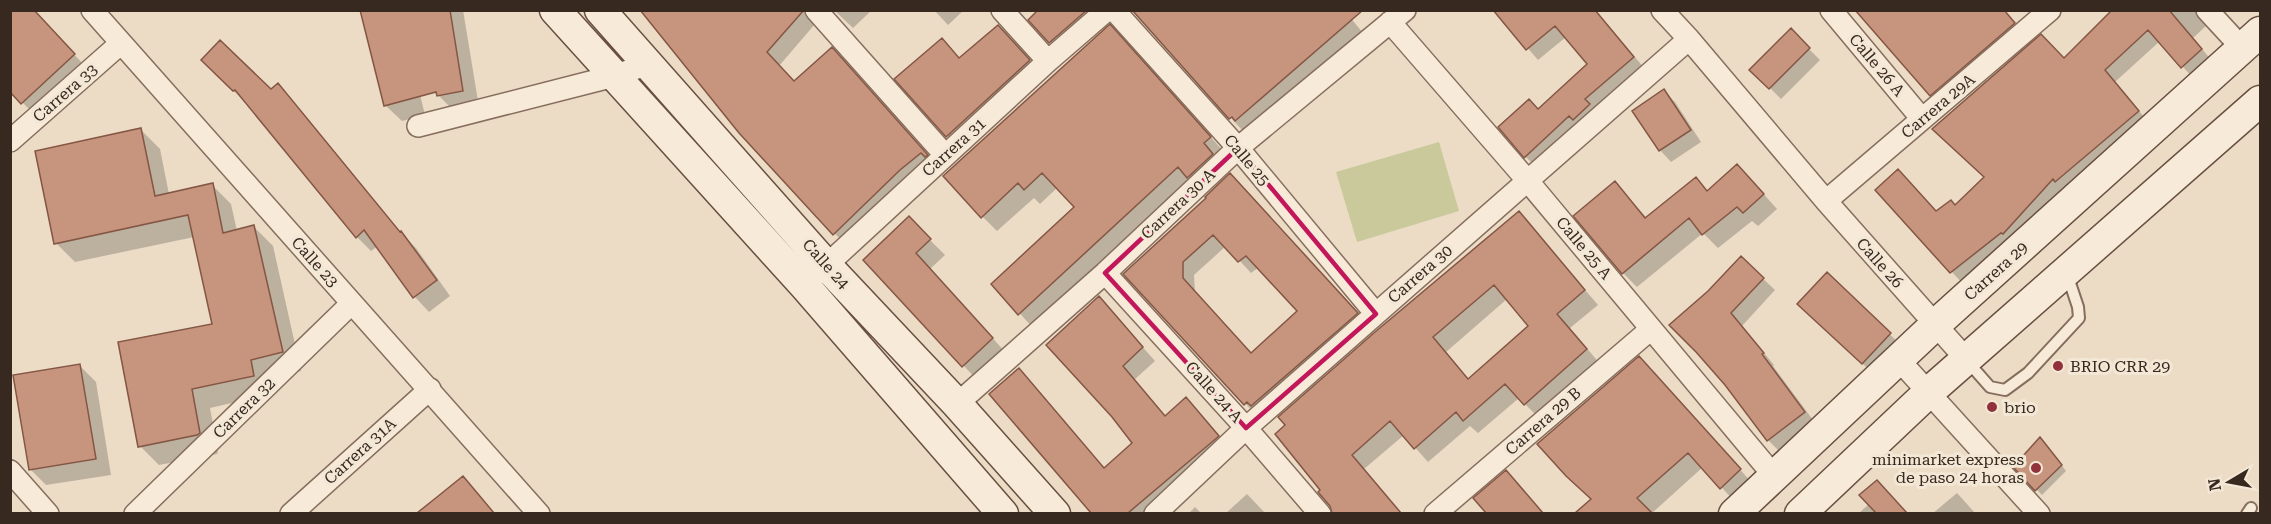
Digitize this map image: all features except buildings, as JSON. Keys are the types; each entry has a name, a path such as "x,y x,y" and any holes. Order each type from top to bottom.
{"street":[{"name":"Calle 23","path":"92,10 539,513"},
{"name":"Calle 24","path":"555,10 804,285 1003,513"},
{"name":"Calle 24","path":"600,10 826,265 957,404 1055,513"},
{"path":"816,10 945,154"},
{"path":"1002,10 1048,61"},
{"name":"Carrera 31","path":"804,285 945,154 1107,10"},
{"name":"Calle 25","path":"1114,10 1238,148 1376,314"},
{"name":"Calle 26","path":"1662,10 1966,360"},
{"name":"Calle 26 A","path":"1831,10 1922,119"},
{"path":"2207,10 2252,40"},
{"name":"Carrera 29A","path":"1826,201 1922,119 2038,14"},
{"name":"Carrera 30 A","path":"957,404 1105,273 1238,148 1397,16"},
{"name":"Calle 25 A","path":"1397,16 1527,180 1774,476"},
{"name":"Carrera 30","path":"1155,513 1246,428 1689,39"},
{"name":"Carrera 29","path":"1734,513 1935,325 2252,40"},
{"name":"Carrera 33","path":"10,141 120,44"},
{"path":"418,126 614,76 648,64"},
{"path":"1800,513 1929,392 2260,101"},
{"name":"Calle 24 A","path":"1105,273 1320,513"},
{"name":"Carrera 32","path":"135,513 352,303"},
{"name":"Carrera 29 B","path":"1435,513 1651,329"},
{"path":"1899,360 2039,513"},
{"name":"Carrera 31A","path":"291,513 430,390"},
{"path":"10,471 48,513"}],"lane":[{"name":"Calle 26","path":"1966,360 1990,387 2005,390 2028,373 2079,318 2066,272"}],"highlighted area":[{"path":"1238,148 1376,314 1246,428 1105,273"}],"green space":[{"path":"1439,142 1459,211 1357,242 1336,172"}],"place":[{"name":"BRIO CRR 29","path":"2058,366"},
{"name":"brio","path":"1992,407"},
{"name":"minimarket express de paso 24 horas","path":"2036,468"}]}
